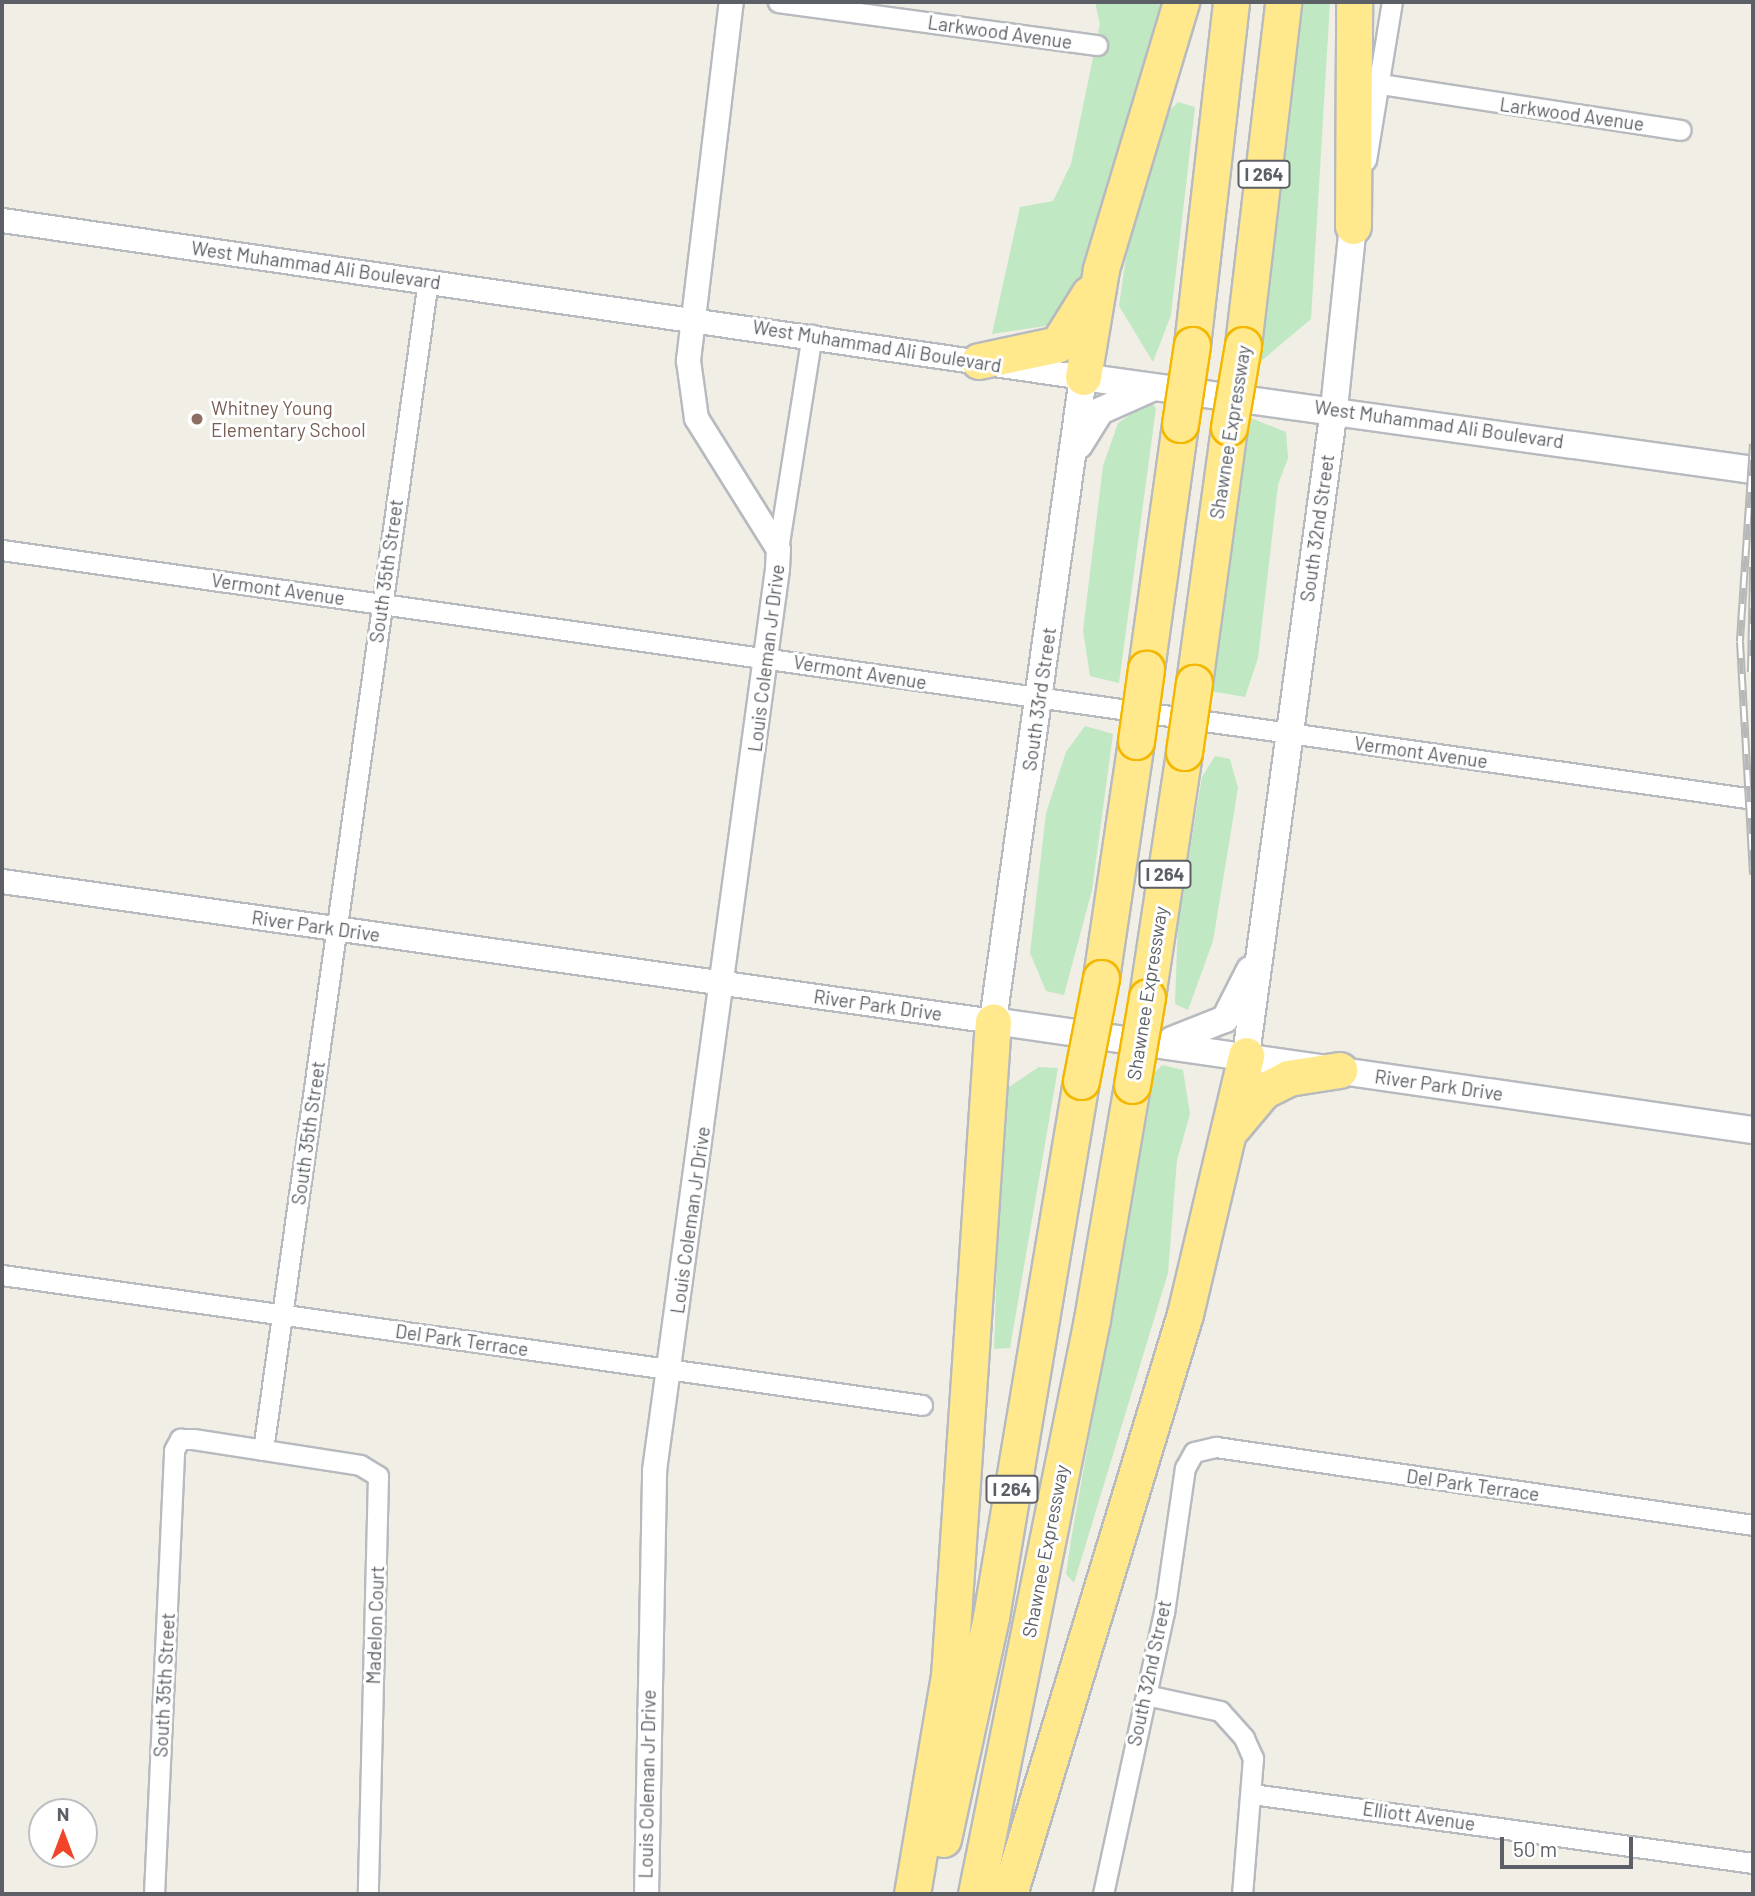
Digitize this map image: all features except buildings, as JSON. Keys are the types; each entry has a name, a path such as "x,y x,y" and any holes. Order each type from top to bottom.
{"highway":[{"path":"1083,377 1101,269 1181,2"},
{"name":"Shawnee Expressway","path":"930,1894 974,1713 1101,978 1192,345 1231,2"},
{"name":"Shawnee Expressway","path":"976,1894 1090,1332 1147,997 1243,345 1283,2"},
{"path":"1353,226 1354,2"},
{"path":"979,361 1058,344 1077,321 1101,269"},
{"path":"912,1894 949,1676 993,1021"},
{"path":"1009,1894 1185,1314 1246,1055"},
{"path":"1230,1131 1263,1091 1288,1078 1339,1070"}],"main road":[{"name":"South 32nd Street","path":"1246,1055 1334,409 1353,226"},
{"name":"West Muhammad Ali Boulevard","path":"1083,377 1164,385 1753,470"},
{"name":"South 33rd Street","path":"993,1021 1074,457 1083,377"},
{"path":"1074,457 1100,411 1164,385"},
{"path":"1160,1042 1206,1032 1225,1019 1260,950"},
{"name":"River Park Drive","path":"993,1021 1160,1042 1753,1130"}],"street":[{"name":"Louis Coleman Jr Drive","path":"731,2 690,318 688,360 696,418 778,549"},
{"name":"Larkwood Avenue","path":"778,2 1097,46"},
{"name":"South 32nd Street","path":"1353,226 1381,84 1391,9"},
{"name":"Larkwood Avenue","path":"1381,84 1680,130"},
{"name":"West Muhammad Ali Boulevard","path":"2,220 812,335 1083,377"},
{"name":"South 35th Street","path":"154,1894 174,1450 180,1439 193,1439 263,1450 428,281"},
{"name":"Louis Coleman Jr Drive","path":"646,1894 650,1533 668,1370 768,658 778,549 812,335"},
{"name":"Vermont Avenue","path":"2,550 1753,799"},
{"name":"River Park Drive","path":"2,881 993,1021"},
{"name":"Del Park Terrace","path":"2,1275 922,1405"},
{"name":"Del Park Terrace","path":"1194,1452 1216,1447 1753,1525"},
{"name":"Madelon Court","path":"263,1450 360,1465 379,1481 368,1894"},
{"name":"South 32nd Street","path":"1103,1894 1146,1695 1185,1468 1194,1452"},
{"path":"1146,1695 1208,1706 1231,1718 1253,1758 1242,1894"},
{"name":"Elliott Avenue","path":"1252,1794 1753,1863"}],"green space":[{"path":"1095,2 1164,2 1073,302 1052,325 992,334 1020,207 1053,201 1071,164 1100,24"},
{"path":"1298,2 1330,2 1311,319 1260,362"},
{"path":"1178,102 1195,107 1171,315 1153,362 1119,306 1126,257 1166,114"},
{"path":"1150,401 1156,408 1119,683 1090,676 1083,630 1103,466 1118,423"},
{"path":"1246,416 1286,432 1288,458 1278,485 1258,658 1245,697 1210,691"},
{"path":"1085,726 1113,734 1092,890 1064,995 1046,991 1030,953 1046,813 1066,752"},
{"path":"1215,756 1230,759 1238,788 1213,941 1188,1010 1175,1004 1178,921 1202,777"},
{"path":"1162,1065 1183,1070 1190,1114 1177,1160 1168,1273 1074,1583 1066,1574 1072,1534 1155,1072"},
{"path":"1039,1067 1058,1068 1010,1348 994,1349 1003,1091"}],"railway":[{"path":"1753,444 1740,642 1753,875"},
{"path":"1751,672 1753,567"}],"place":[{"name":"Whitney Young Elementary School","path":"197,419"}]}
